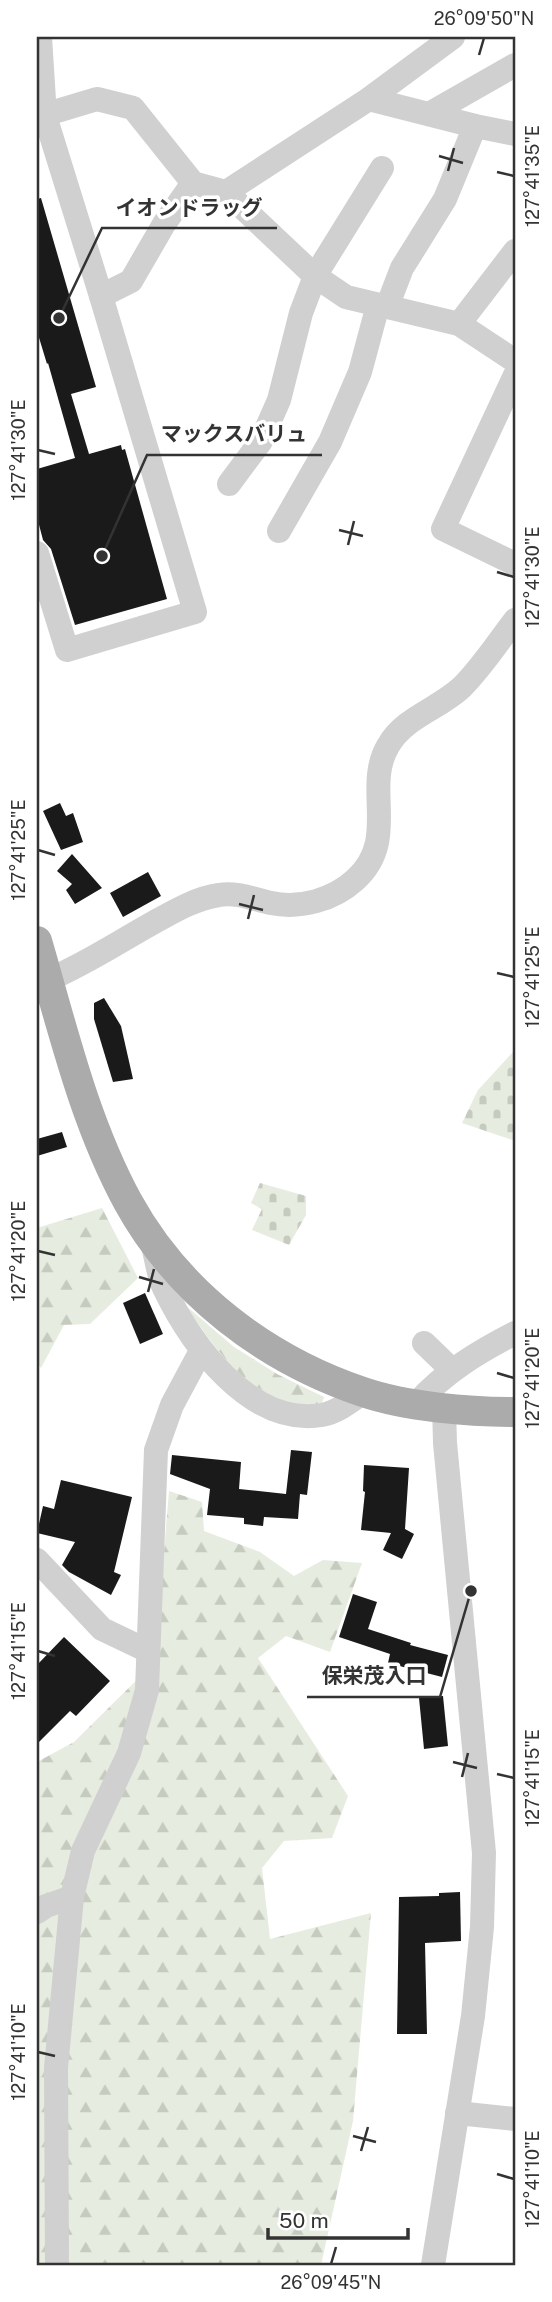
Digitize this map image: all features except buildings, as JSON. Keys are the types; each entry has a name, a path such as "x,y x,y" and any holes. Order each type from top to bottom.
{"main road":[{"path":"37,941 84,1103 124,1194 170,1264 229,1321 298,1364 364,1392 431,1405 515,1412"}],"street":[{"path":"37,554 67,650 195,611 101,296 41,116 40,37"},
{"path":"226,192 369,99 453,37"},
{"path":"429,114 515,65"},
{"path":"41,116 97,99 133,108 193,183 226,192 315,276 346,297 458,324 515,361"},
{"path":"369,99 515,134"},
{"path":"279,531 330,442 360,372 383,306 402,268 445,200 475,126"},
{"path":"229,484 261,442 279,400 301,313 315,276 382,168"},
{"path":"101,296 131,281 164,223 193,183"},
{"path":"458,324 515,251"},
{"path":"515,375 443,529 515,565"},
{"path":"48,980 75,969 139,930 198,901 219,895 246,895 287,906 314,902 341,891 356,880 368,866 379,843 379,787 383,758 388,746 409,723 461,688 515,620"},
{"path":"151,1237 163,1287 201,1351 244,1393 266,1406 284,1412 321,1415 337,1410 364,1392"},
{"path":"433,2265 472,2016 481,1940 484,1853 446,1457 431,1405 437,1381 475,1354 515,1333"},
{"path":"424,1343 452,1370"},
{"path":"57,2265 55,2068 72,1897 83,1851 129,1753 147,1690 156,1450 172,1405 201,1351"},
{"path":"37,1560 102,1629 148,1651"},
{"path":"37,1912 72,1897"},
{"path":"457,2113 515,2119"}],"green space":[{"path":"513,1052 515,1141 462,1123 478,1090"},
{"path":"260,1183 306,1196 306,1215 289,1245 252,1230 262,1209 251,1203"},
{"path":"102,1208 138,1278 90,1324 64,1325 41,1368 37,1363 37,1228"},
{"path":"185,1305 234,1347 277,1374 324,1397 321,1406 304,1405 276,1397 244,1378 218,1351"},
{"path":"169,1491 202,1502 204,1531 260,1552 294,1576 323,1560 362,1563 330,1652 286,1636 258,1658 348,1796 332,1838 284,1841 262,1868 270,1939 371,1913 353,2121 321,2265 37,2265 37,1762 74,1742 155,1662"}],"place":[{"name":"イオンドラッグ","path":"59,318"},
{"name":"マックスバリュ","path":"102,556"},
{"name":"保栄茂入口","path":"471,1591"}]}
